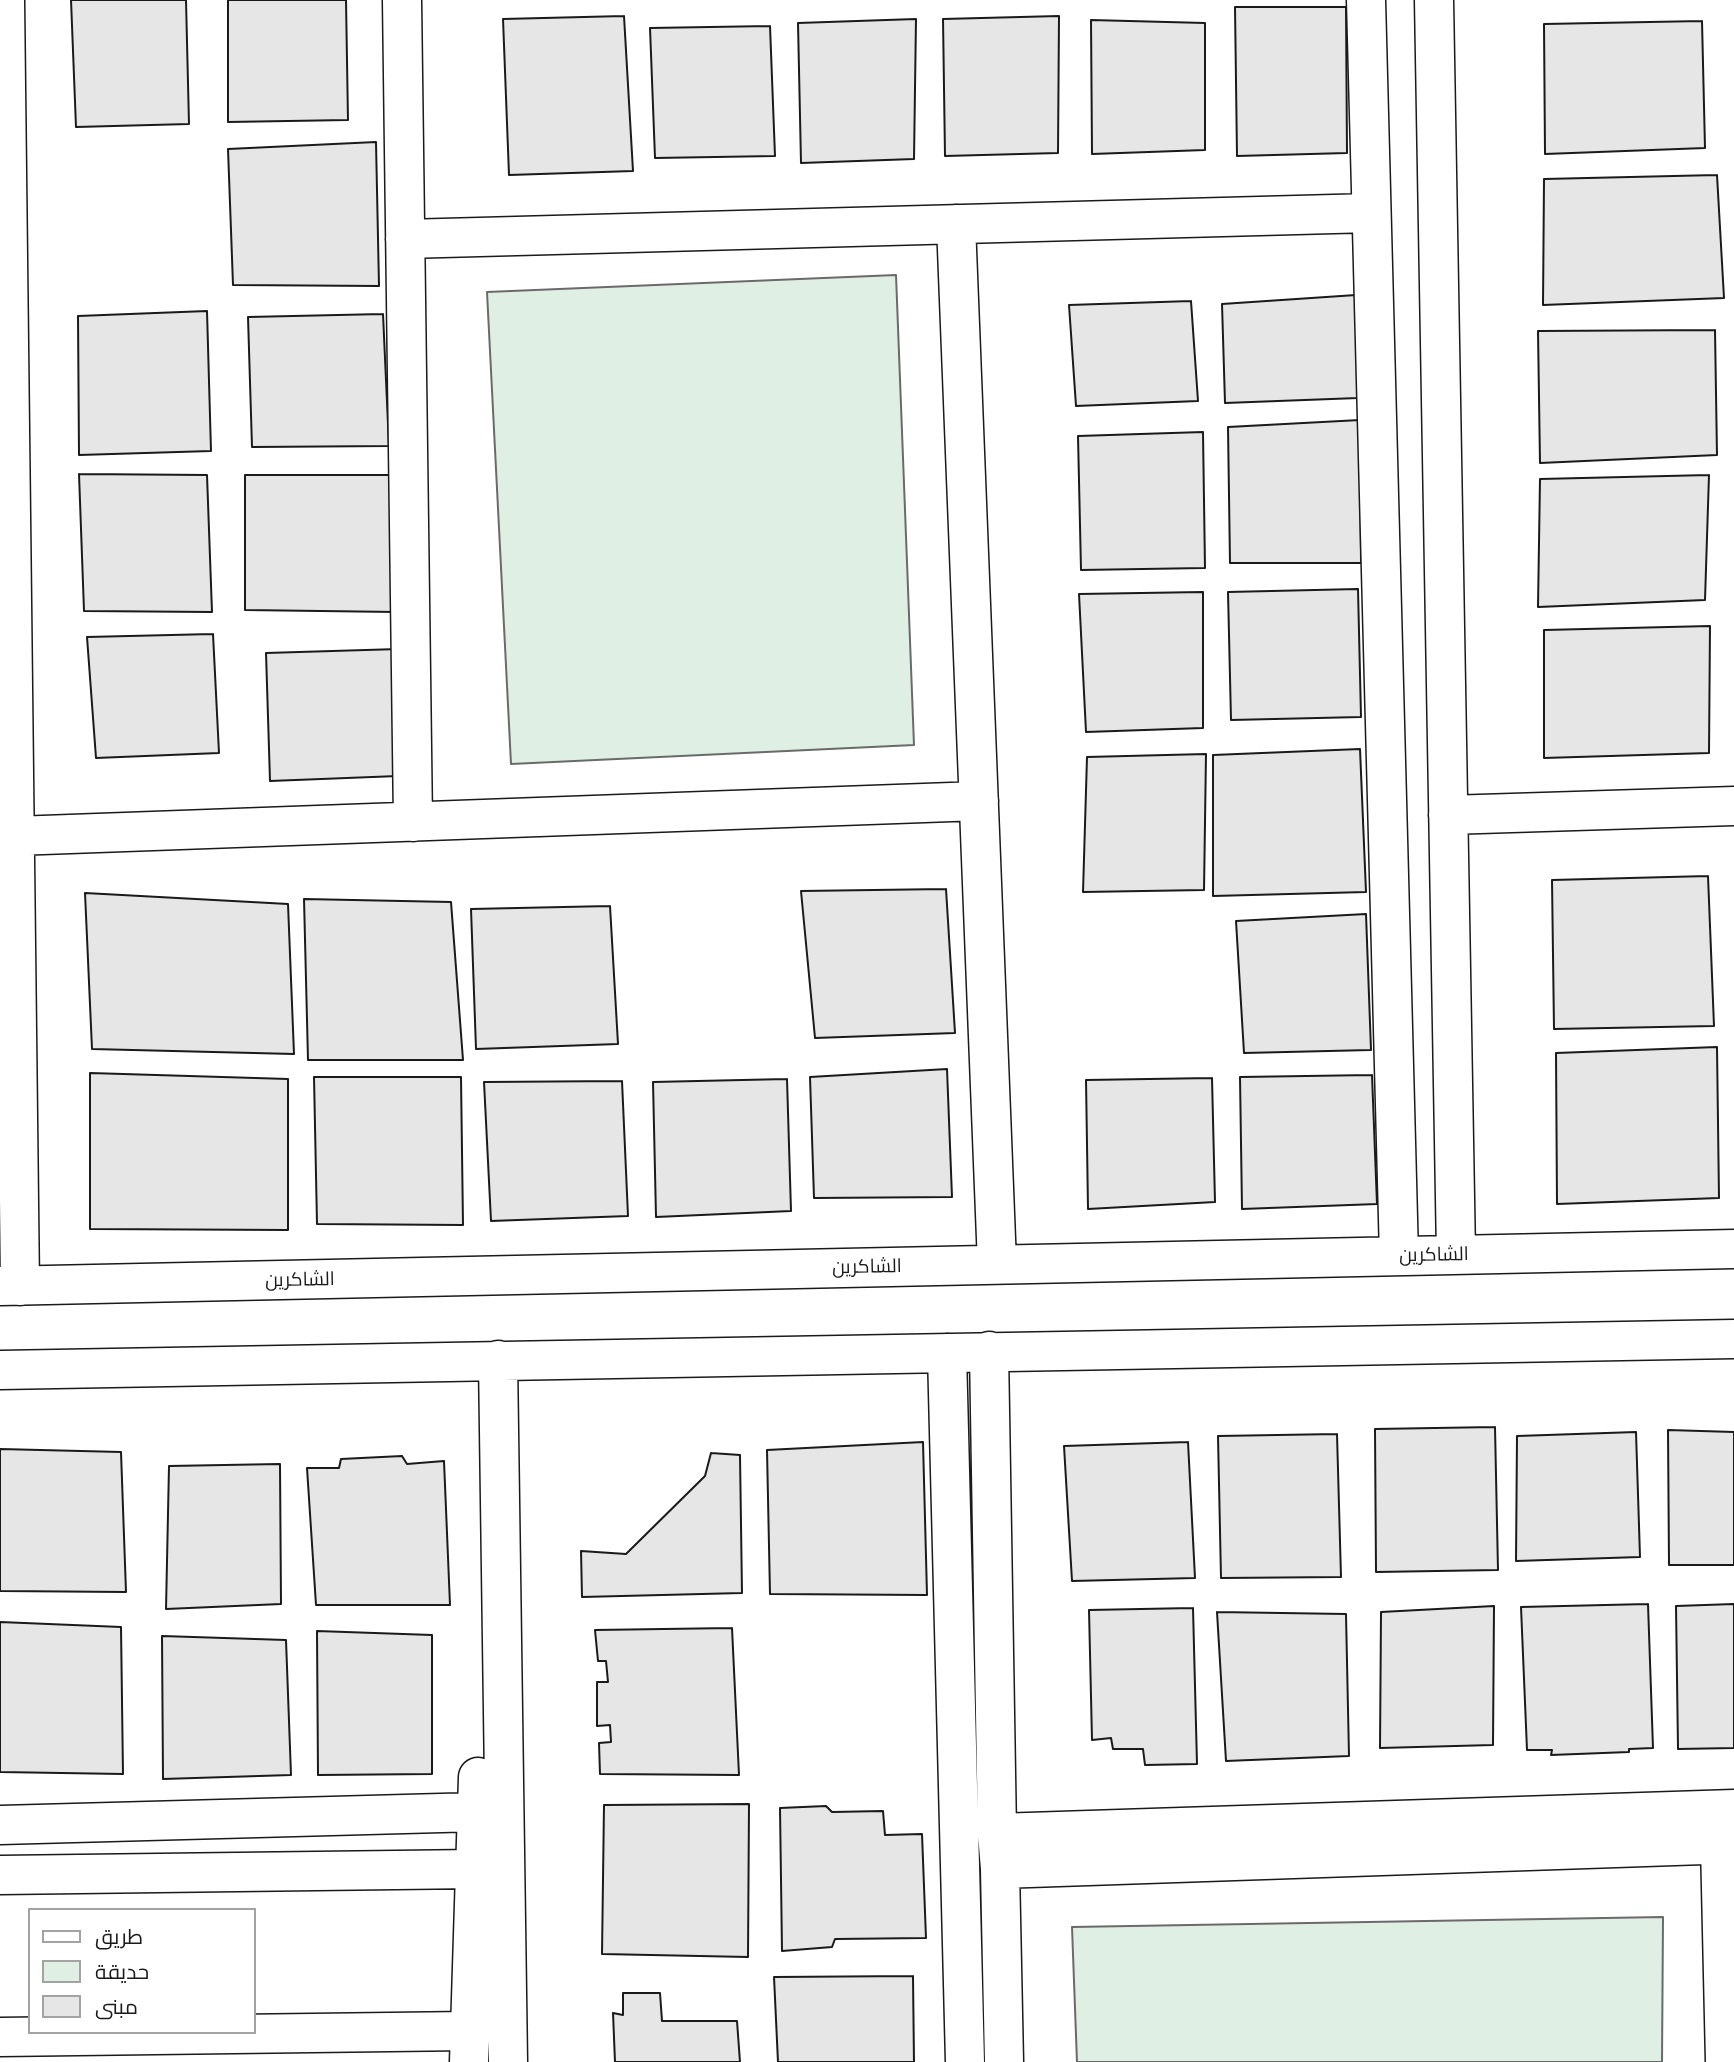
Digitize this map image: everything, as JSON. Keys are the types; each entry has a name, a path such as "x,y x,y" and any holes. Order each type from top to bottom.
{"street":[{"path":"5,0 15,836 10,1286"},
{"path":"402,0 412,821"},
{"path":"1366,0 1399,1256"},
{"path":"1434,0 1456,1254"},
{"path":"405,239 1371,213"},
{"path":"956,224 997,1264"},
{"path":"15,836 979,801"},
{"path":"1448,815 1734,806"},
{"name":"الشاكرين","path":"10,1286 1734,1249"},
{"path":"0,1370 1734,1339"},
{"path":"989,1351 1004,2062"},
{"path":"947,1353 965,2062"},
{"path":"0,2037 468,2046 478,1812 487,1361"},
{"path":"487,1361 508,2062"},
{"path":"998,1851 1734,1809"},
{"path":"0,1825 478,1812"},
{"path":"998,1851 1727,1844 1725,2062"},
{"path":"0,1875 475,1869"}],"green space":[{"path":"896,275 914,745 511,764 487,292"},
{"path":"1663,1917 1662,2062 1077,2062 1072,1927"}],"building":[{"path":"71,0 186,0 189,124 76,127"},
{"path":"228,0 346,0 348,120 228,122"},
{"path":"1235,7 1346,7 1347,153 1237,156"},
{"path":"624,16 633,171 509,175 503,19"},
{"path":"1059,16 1058,153 945,156 943,19"},
{"path":"916,19 914,159 801,163 798,23"},
{"path":"1091,20 1205,23 1205,150 1092,154"},
{"path":"1702,21 1705,148 1545,154 1544,24"},
{"path":"770,26 775,156 655,158 650,28"},
{"path":"376,142 379,286 233,285 228,149"},
{"path":"1717,175 1724,298 1543,305 1544,179"},
{"path":"1356,295 1358,398 1225,403 1222,304"},
{"path":"1191,301 1198,401 1076,406 1069,305"},
{"path":"207,311 211,451 79,455 78,316"},
{"path":"383,314 389,446 252,447 248,317"},
{"path":"1715,330 1717,455 1540,463 1538,331"},
{"path":"1360,420 1361,563 1230,563 1228,427"},
{"path":"1203,432 1205,568 1081,570 1078,436"},
{"path":"79,474 207,475 212,612 84,611"},
{"path":"245,475 390,475 396,612 245,610"},
{"path":"1709,475 1705,600 1538,607 1540,479"},
{"path":"1358,589 1361,717 1231,720 1228,592"},
{"path":"1203,592 1203,728 1086,732 1079,594"},
{"path":"1710,626 1709,753 1544,758 1544,630"},
{"path":"213,634 219,753 96,758 87,637"},
{"path":"399,649 398,776 270,781 266,653"},
{"path":"1360,749 1366,892 1213,896 1213,755"},
{"path":"1206,754 1204,890 1083,892 1087,757"},
{"path":"1708,876 1714,1026 1554,1029 1552,880"},
{"path":"946,889 955,1033 815,1038 801,891"},
{"path":"85,893 288,904 294,1054 92,1049"},
{"path":"304,899 451,902 463,1060 308,1060"},
{"path":"610,906 618,1044 476,1049 471,909"},
{"path":"1366,914 1371,1050 1244,1053 1236,921"},
{"path":"1717,1047 1719,1198 1557,1204 1556,1053"},
{"path":"947,1069 952,1197 814,1198 810,1077"},
{"path":"90,1073 288,1079 288,1230 90,1229"},
{"path":"1372,1075 1377,1204 1242,1209 1240,1077"},
{"path":"314,1077 461,1077 463,1225 317,1224"},
{"path":"1212,1078 1215,1202 1088,1209 1086,1080"},
{"path":"787,1079 791,1211 656,1217 653,1082"},
{"path":"622,1081 628,1216 491,1221 484,1082"},
{"path":"1495,1427 1498,1570 1376,1572 1375,1429"},
{"path":"1668,1430 1734,1432 1734,1565 1669,1565"},
{"path":"1636,1432 1640,1557 1516,1561 1517,1436"},
{"path":"1337,1434 1341,1577 1221,1578 1218,1436"},
{"path":"923,1442 927,1595 770,1594 767,1450"},
{"path":"1188,1442 1195,1578 1072,1581 1064,1446"},
{"path":"0,1449 121,1452 126,1592 0,1591"},
{"path":"711,1453 740,1455 742,1593 582,1597 581,1551 626,1554 705,1476"},
{"path":"402,1456 407,1464 444,1461 450,1605 316,1605 307,1468 339,1468 341,1459"},
{"path":"280,1464 281,1604 166,1609 169,1466"},
{"path":"1648,1604 1653,1748 1629,1749 1629,1752 1551,1755 1552,1750 1527,1750 1521,1607"},
{"path":"1734,1604 1734,1748 1678,1749 1676,1606"},
{"path":"1494,1606 1493,1745 1380,1748 1381,1612"},
{"path":"1193,1608 1197,1764 1145,1765 1143,1749 1113,1749 1111,1738 1092,1740 1089,1610"},
{"path":"1217,1612 1346,1614 1349,1756 1226,1761"},
{"path":"0,1622 121,1627 123,1774 0,1772"},
{"path":"732,1628 739,1775 600,1774 599,1743 611,1742 610,1725 597,1726 597,1682 608,1682 606,1661 598,1661 595,1630"},
{"path":"317,1631 432,1635 432,1774 318,1775"},
{"path":"162,1636 286,1640 291,1775 163,1779"},
{"path":"749,1804 748,1957 602,1954 604,1805"},
{"path":"826,1806 832,1812 883,1811 885,1835 922,1834 926,1938 835,1939 832,1947 782,1951 780,1808"},
{"path":"913,1976 914,2062 778,2062 774,1977"},
{"path":"623,1993 660,1993 662,2021 737,2021 740,2062 615,2062 613,2013 623,2015"}]}
